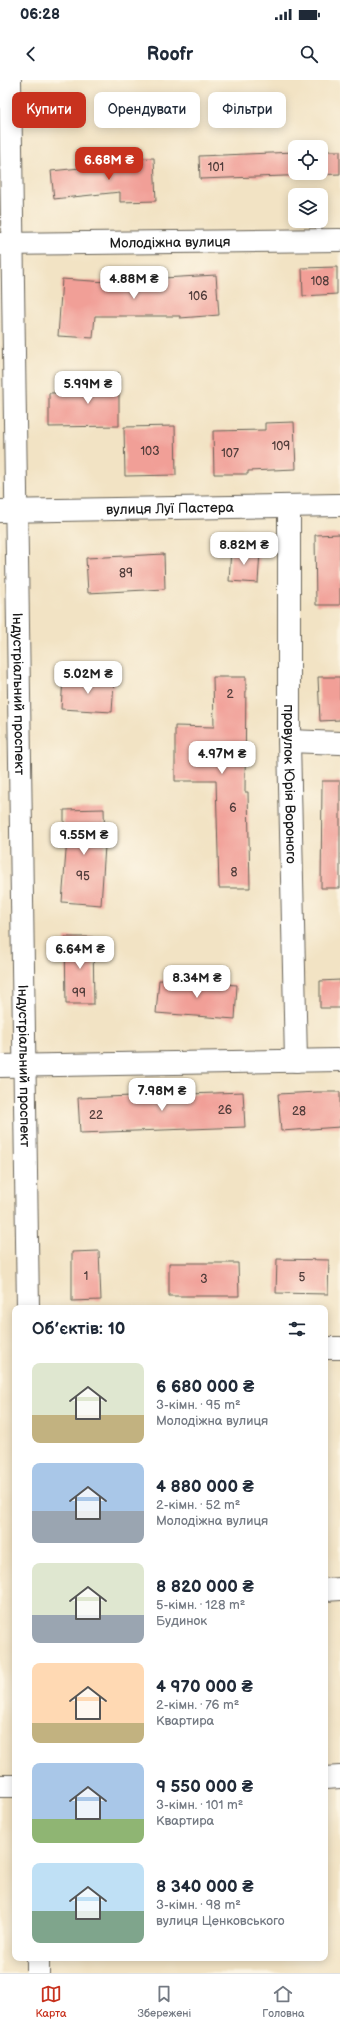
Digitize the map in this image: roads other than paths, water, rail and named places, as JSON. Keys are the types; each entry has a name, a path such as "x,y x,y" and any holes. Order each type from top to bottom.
{"street":[{"name":"Індустріальний проспект","path":"10,80 6,244 8,511 24,1066 28,1305"},
{"name":"Молодіжна вулиця","path":"6,244 340,240"},
{"name":"вулиця Луї Пастера","path":"8,511 340,505"},
{"name":"провулок Юрія Вороного","path":"289,506 289,740 296,1061"},
{"path":"289,740 340,743"},
{"path":"0,1066 340,1060"},
{"path":"328,1348 340,1348"},
{"path":"328,1590 340,1589"},
{"path":"328,1778 340,1777"},
{"path":"0,1786 12,1786"},
{"path":"38,1961 38,1973"}]}
